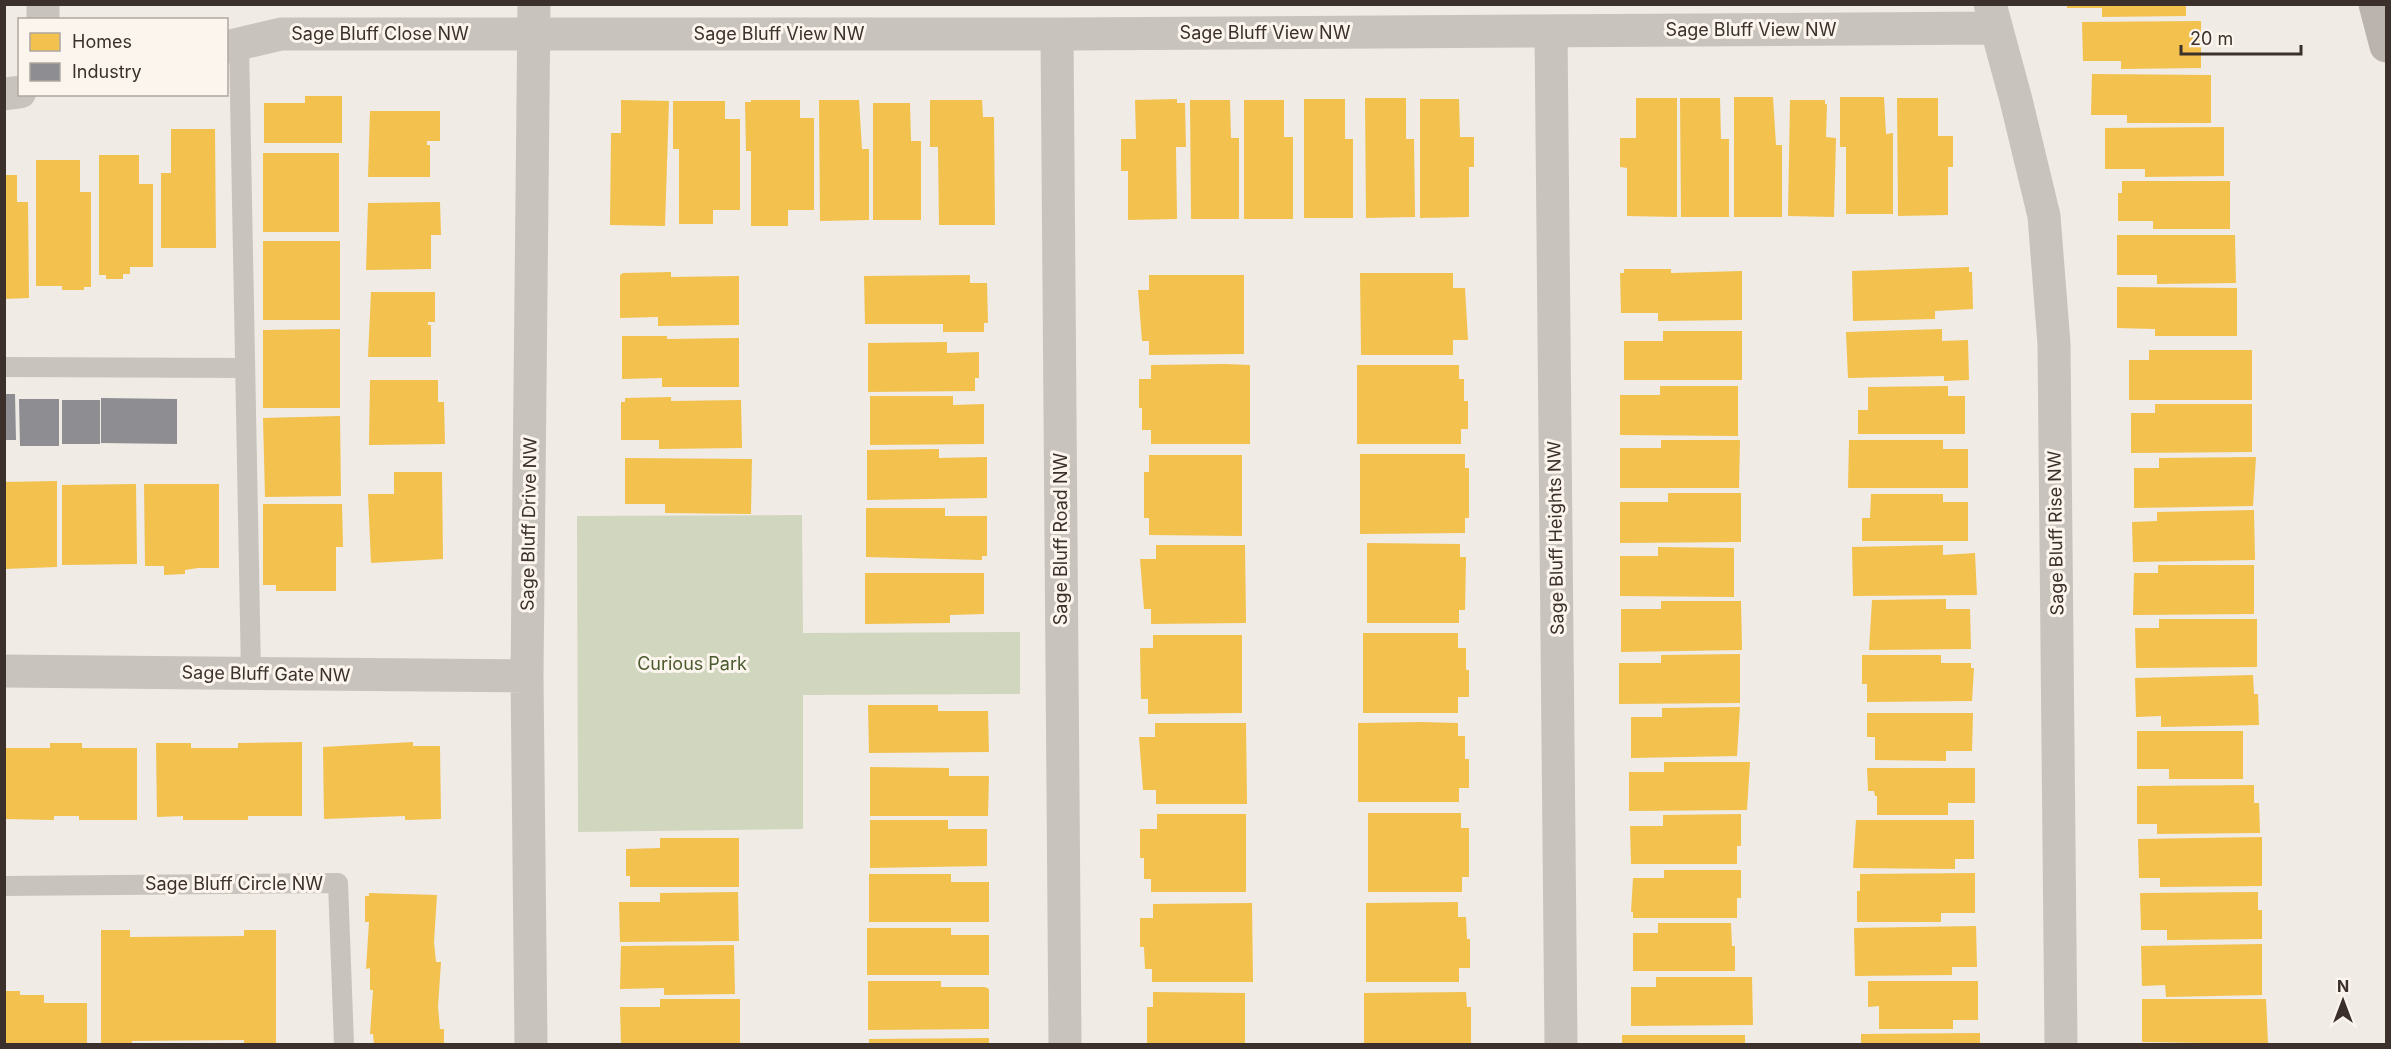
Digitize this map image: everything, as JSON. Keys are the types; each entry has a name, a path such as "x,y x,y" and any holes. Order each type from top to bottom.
{"main road":[{"path":"2375,4 2386,46"}],"street":[{"name":"Sage Bluff View NW","path":"534,19 1057,34 1551,31 1993,16"},
{"name":"Sage Bluff Rise NW","path":"1993,16 2044,216 2054,344 2061,1044"},
{"name":"Sage Bluff Close NW","path":"233,46 281,34 534,19"},
{"name":"Sage Bluff Drive NW","path":"531,1044 527,676 534,19"},
{"name":"Sage Bluff Heights NW","path":"1551,31 1561,1044"},
{"name":"Sage Bluff Road NW","path":"1057,34 1065,1044"},
{"name":"Sage Bluff Gate NW","path":"4,671 527,676"}],"lane":[{"path":"233,46 245,368 251,673"},
{"path":"4,367 245,368"},
{"name":"Sage Bluff Circle NW","path":"4,885 338,883 344,1044"}],"green space":[{"name":"Curious Park","path":"802,515 803,633 1020,632 1020,694 803,695 803,829 578,832 577,516"}],"building: Homes":[{"path":"2067,4 2186,4 2186,16 2102,17 2102,8 2067,8"},
{"path":"2201,21 2201,68 2121,69 2121,61 2083,61 2082,22"},
{"path":"2092,74 2211,75 2211,123 2127,123 2127,115 2091,115"},
{"path":"305,96 342,96 342,143 264,143 264,103 305,103"},
{"path":"1734,97 1773,97 1776,145 1782,145 1782,217 1734,217"},
{"path":"1840,97 1884,97 1886,134 1893,133 1893,214 1846,214 1846,147 1840,147"},
{"path":"1365,98 1406,98 1406,139 1414,139 1415,217 1366,218"},
{"path":"1636,98 1677,98 1677,217 1627,216 1627,168 1620,167 1620,138 1636,138"},
{"path":"1680,98 1720,98 1721,139 1729,139 1729,217 1681,217"},
{"path":"1897,98 1938,98 1938,136 1953,136 1953,167 1948,167 1948,215 1898,216"},
{"path":"1177,99 1177,103 1185,103 1186,147 1176,147 1177,219 1128,220 1128,171 1121,171 1121,139 1136,139 1135,100"},
{"path":"1304,99 1345,99 1345,139 1353,139 1353,218 1304,218"},
{"path":"1420,99 1459,99 1460,137 1474,137 1474,167 1469,167 1469,217 1420,218"},
{"path":"621,100 669,101 665,226 610,225 611,133 621,133"},
{"path":"751,100 800,100 800,118 814,118 814,210 788,210 788,226 751,226 751,151 746,151 745,102 751,102"},
{"path":"819,100 859,100 862,149 869,149 869,220 820,221"},
{"path":"930,100 982,100 983,117 994,117 995,225 939,225 938,147 930,147"},
{"path":"1190,100 1230,100 1231,138 1239,138 1239,219 1191,219"},
{"path":"1244,100 1284,100 1284,137 1293,137 1293,219 1244,219"},
{"path":"1790,100 1825,100 1827,104 1826,137 1836,138 1834,217 1788,216"},
{"path":"673,101 725,101 725,119 740,119 740,210 713,210 713,224 679,224 679,149 673,149"},
{"path":"873,103 910,103 911,141 921,141 921,220 873,220"},
{"path":"370,111 440,111 440,141 427,141 427,145 430,145 430,177 368,177"},
{"path":"2224,127 2224,176 2145,177 2145,169 2105,169 2105,128"},
{"path":"171,129 215,129 216,248 161,248 161,173 171,173"},
{"path":"263,153 339,153 339,232 263,232"},
{"path":"99,155 139,155 139,184 153,184 153,267 130,267 130,274 123,274 123,279 106,279 106,275 99,275"},
{"path":"36,160 80,160 80,192 91,192 91,287 84,287 84,290 62,290 62,286 36,286"},
{"path":"4,175 17,175 17,202 28,202 29,298 4,299"},
{"path":"2122,181 2230,181 2230,229 2153,229 2153,221 2118,221 2118,193 2122,193"},
{"path":"440,202 441,235 431,235 431,269 366,270 368,203"},
{"path":"2117,235 2235,235 2236,283 2157,284 2157,275 2117,275"},
{"path":"263,241 340,241 340,320 263,320"},
{"path":"1969,267 1969,272 1972,272 1973,309 1935,311 1935,319 1853,321 1852,271"},
{"path":"1624,269 1671,269 1671,273 1742,271 1742,320 1658,321 1658,313 1621,313 1620,273 1624,273"},
{"path":"671,272 671,277 739,276 739,325 658,326 658,317 620,318 620,275 623,273"},
{"path":"1360,273 1453,273 1453,288 1465,288 1468,340 1453,340 1453,355 1361,355"},
{"path":"970,275 970,283 987,283 988,323 984,323 984,332 943,332 943,324 865,324 864,276"},
{"path":"1149,275 1244,275 1244,354 1149,355 1149,341 1142,341 1138,290 1149,290"},
{"path":"2117,287 2237,288 2237,336 2155,336 2155,329 2117,328"},
{"path":"371,292 435,292 435,322 428,322 428,325 431,325 431,357 368,357"},
{"path":"340,329 340,408 263,408 263,330"},
{"path":"1942,329 1942,341 1968,340 1969,380 1944,381 1944,376 1848,378 1846,332"},
{"path":"1663,331 1742,331 1742,380 1624,380 1624,341 1663,341"},
{"path":"622,336 667,336 667,339 739,338 739,387 662,387 662,378 622,379"},
{"path":"947,342 947,353 979,352 979,378 975,378 975,391 868,392 868,343"},
{"path":"2149,350 2252,350 2252,400 2129,400 2129,360 2149,360"},
{"path":"1151,365 1250,365 1250,444 1151,444 1151,430 1142,430 1139,379 1151,379"},
{"path":"1357,365 1459,365 1459,379 1464,379 1464,401 1468,401 1468,429 1461,429 1461,444 1357,444"},
{"path":"370,380 438,380 438,402 444,402 445,444 369,445"},
{"path":"1660,386 1738,386 1738,436 1620,435 1620,395 1660,395"},
{"path":"1948,386 1948,396 1965,396 1965,434 1858,434 1858,410 1868,410 1868,387"},
{"path":"870,396 953,396 953,405 984,404 984,444 870,445"},
{"path":"671,397 671,401 741,400 742,448 659,449 659,440 621,440 621,402 625,402 625,398"},
{"path":"2155,404 2252,404 2252,452 2131,453 2131,413 2155,413"},
{"path":"340,416 341,496 265,497 263,418"},
{"path":"1661,440 1740,440 1739,488 1620,488 1620,448 1661,448"},
{"path":"1849,440 1943,440 1943,449 1968,449 1968,488 1848,488"},
{"path":"939,449 939,458 987,457 987,498 867,500 867,450"},
{"path":"1360,454 1465,454 1465,468 1469,468 1469,518 1465,518 1465,533 1360,534"},
{"path":"1149,455 1242,455 1242,536 1149,535 1149,518 1144,518 1144,472 1149,472"},
{"path":"2256,457 2253,506 2134,508 2134,468 2159,468 2159,458"},
{"path":"625,458 752,459 751,514 665,513 665,504 625,504"},
{"path":"394,472 442,472 443,559 371,563 368,494 394,494"},
{"path":"57,481 57,567 4,569 4,482"},
{"path":"136,484 137,564 62,565 62,485"},
{"path":"144,484 219,484 219,568 198,568 185,570 185,574 164,575 164,566 145,566"},
{"path":"1668,493 1741,493 1741,542 1620,543 1620,502 1668,502"},
{"path":"1871,494 1943,494 1943,502 1968,502 1968,541 1862,541 1862,518 1870,518"},
{"path":"263,504 342,504 343,547 336,547 336,591 276,591 276,585 263,585"},
{"path":"866,508 945,508 945,516 987,516 987,556 982,556 982,560 866,557"},
{"path":"2254,510 2255,560 2133,562 2132,522 2157,521 2157,512"},
{"path":"1367,543 1460,544 1460,557 1466,557 1465,610 1459,610 1459,623 1367,623"},
{"path":"1156,545 1245,545 1246,623 1151,624 1151,609 1144,609 1140,559 1156,559"},
{"path":"1943,545 1943,555 1975,553 1977,595 1853,596 1852,547"},
{"path":"1658,547 1734,548 1734,597 1620,596 1620,556 1658,556"},
{"path":"2158,565 2254,565 2254,614 2133,615 2134,573 2158,573"},
{"path":"865,573 984,573 984,614 950,615 950,623 865,624"},
{"path":"1946,599 1946,609 1970,609 1971,649 1869,650 1872,600"},
{"path":"1661,601 1741,601 1742,650 1621,652 1621,609 1661,609"},
{"path":"2159,619 2257,619 2257,667 2136,668 2135,628 2159,628"},
{"path":"1363,633 1458,633 1458,648 1466,648 1469,697 1458,697 1458,713 1363,713"},
{"path":"1153,635 1242,635 1242,713 1148,714 1148,699 1141,699 1140,648 1153,648"},
{"path":"1740,654 1740,703 1619,704 1619,663 1661,663 1661,655"},
{"path":"1862,655 1941,655 1941,663 1971,663 1971,668 1974,668 1972,701 1867,702 1867,684 1862,684"},
{"path":"2253,675 2254,694 2258,694 2259,725 2161,727 2161,716 2136,717 2135,678"},
{"path":"868,705 938,705 938,711 988,711 989,752 869,753"},
{"path":"1740,707 1737,756 1631,758 1631,717 1662,717 1662,708"},
{"path":"1867,713 1973,713 1972,751 1946,751 1946,761 1875,760 1875,737 1867,737"},
{"path":"1155,723 1246,723 1247,804 1156,804 1156,790 1143,790 1139,737 1155,737"},
{"path":"1358,723 1458,723 1458,736 1465,736 1465,759 1469,759 1469,788 1459,788 1459,802 1358,802"},
{"path":"2137,731 2243,731 2243,779 2169,779 2169,769 2137,769"},
{"path":"302,742 302,816 248,816 248,820 183,820 183,816 157,817 156,743 191,743 191,748 238,748 238,743"},
{"path":"413,742 413,746 440,746 441,819 405,820 405,816 324,819 323,747"},
{"path":"50,743 82,743 82,748 137,748 137,820 79,820 79,816 54,816 54,820 4,819 4,748 50,748"},
{"path":"1664,762 1750,762 1747,810 1629,811 1629,772 1664,772"},
{"path":"870,767 949,768 949,776 989,776 988,816 870,816"},
{"path":"1867,768 1975,768 1975,803 1948,803 1948,815 1877,815 1877,796 1874,791 1868,791"},
{"path":"2254,785 2254,803 2259,803 2260,833 2157,834 2157,824 2137,824 2137,786"},
{"path":"1368,813 1461,813 1461,828 1469,828 1469,877 1462,877 1462,892 1368,892"},
{"path":"1157,814 1246,814 1246,892 1151,892 1151,879 1144,879 1144,858 1140,858 1140,829 1157,829"},
{"path":"1741,814 1741,846 1737,846 1737,864 1631,864 1630,826 1663,826 1663,815"},
{"path":"870,820 948,820 948,829 987,829 987,866 870,868"},
{"path":"1856,820 1974,820 1974,859 1955,859 1955,869 1853,868"},
{"path":"2262,837 2262,886 2160,887 2160,878 2139,878 2138,839"},
{"path":"660,838 739,838 739,887 630,887 630,876 626,876 626,849 660,848"},
{"path":"1664,870 1741,870 1741,898 1737,898 1737,918 1633,918 1633,912 1631,912 1633,878 1664,878"},
{"path":"1975,873 1975,913 1941,913 1941,922 1857,922 1857,891 1860,891 1860,874"},
{"path":"869,874 951,874 951,882 989,882 989,922 869,922"},
{"path":"738,892 739,941 620,942 619,902 660,902 660,893"},
{"path":"2258,892 2258,910 2262,910 2262,939 2167,940 2167,930 2141,930 2140,893"},
{"path":"369,893 437,895 434,942 436,962 441,962 438,1007 440,1029 444,1029 444,1044 374,1044 373,1034 370,1034 373,990 370,990 370,968 366,969 369,922 365,922 365,896 369,896"},
{"path":"1458,902 1458,917 1466,917 1467,939 1470,939 1470,968 1459,968 1459,982 1366,982 1366,903"},
{"path":"1252,903 1253,982 1152,982 1152,969 1145,969 1144,947 1140,947 1140,918 1153,918 1153,904"},
{"path":"1658,923 1731,923 1732,946 1735,946 1735,971 1633,971 1633,933 1658,933"},
{"path":"1976,926 1977,967 1952,967 1952,975 1855,976 1854,928"},
{"path":"867,928 951,928 951,935 989,935 989,975 867,975"},
{"path":"101,930 130,930 130,937 244,936 244,930 276,930 276,1044 244,1044 244,1040 132,1041 132,1044 101,1044"},
{"path":"2262,944 2262,995 2166,997 2165,985 2142,986 2141,946"},
{"path":"734,945 735,994 664,995 664,988 620,989 621,946"},
{"path":"1656,977 1752,977 1753,1025 1631,1026 1631,987 1656,987"},
{"path":"868,981 941,981 941,987 985,987 989,989 989,1029 868,1030"},
{"path":"1868,981 1978,981 1978,1020 1953,1020 1953,1029 1879,1029 1879,1006 1868,1007"},
{"path":"4,991 20,991 20,995 44,995 44,1003 87,1003 87,1044 4,1044"},
{"path":"1153,992 1245,993 1245,1044 1147,1044 1147,1007 1153,1007"},
{"path":"1466,992 1467,1007 1471,1007 1471,1044 1364,1044 1364,993"},
{"path":"660,999 740,999 740,1044 621,1044 620,1007 660,1007"},
{"path":"2142,999 2266,999 2268,1044 2142,1042"},
{"path":"1980,1033 1980,1044 1861,1044 1861,1034"},
{"path":"1622,1035 1745,1035 1745,1044 1622,1044"},
{"path":"989,1038 989,1044 869,1044 869,1039"}],"building: Industry":[{"path":"4,394 15,394 16,440 4,440"},
{"path":"101,398 177,399 177,444 101,443"},
{"path":"19,399 59,399 59,446 20,446"},
{"path":"62,400 100,400 100,444 62,444"}]}
